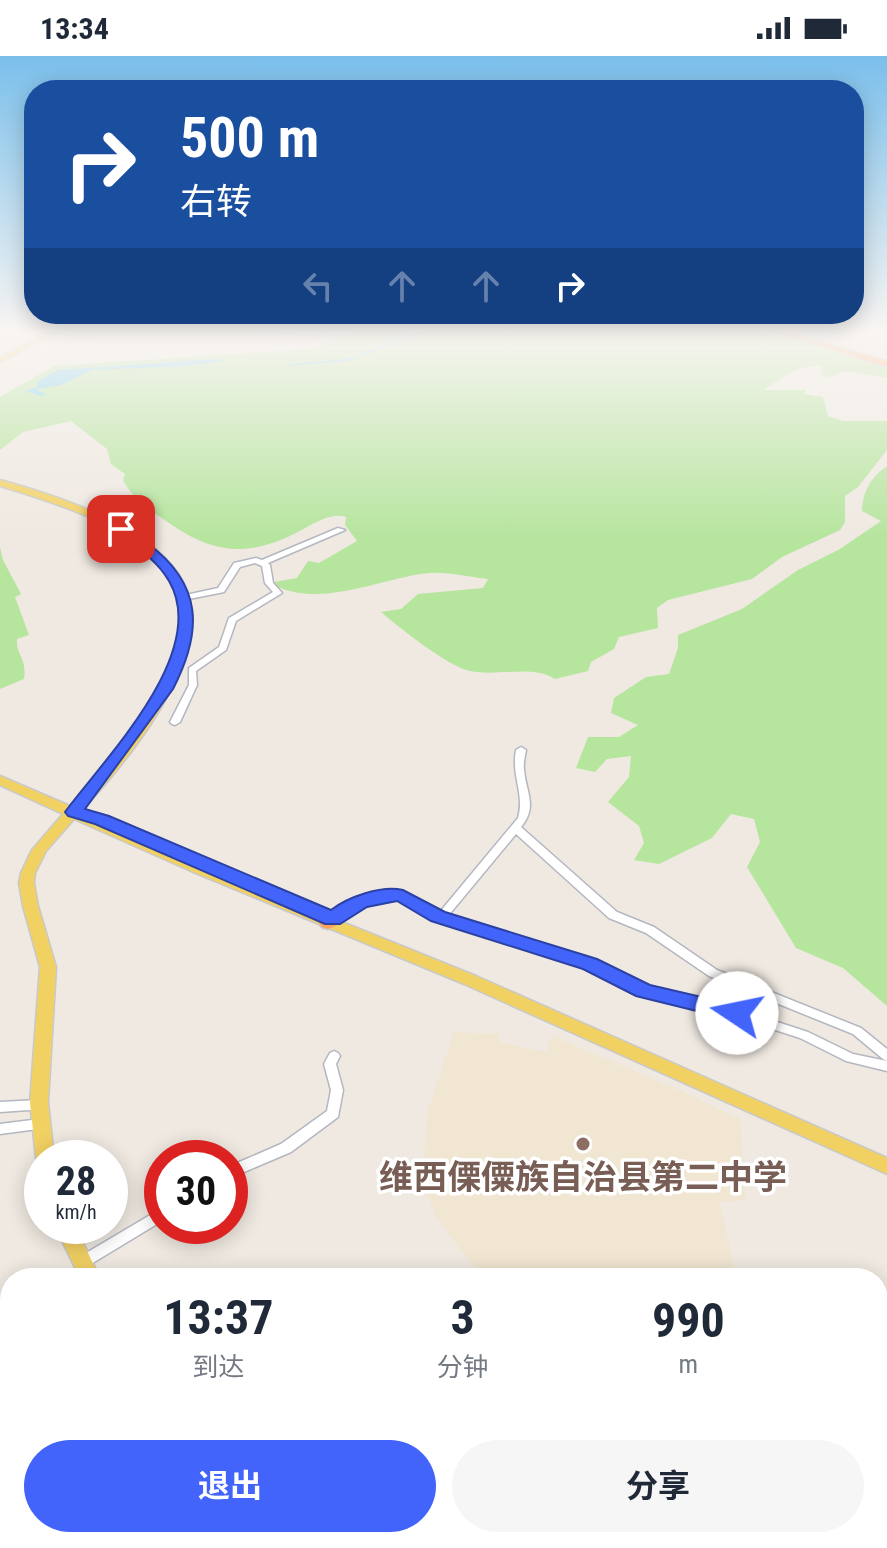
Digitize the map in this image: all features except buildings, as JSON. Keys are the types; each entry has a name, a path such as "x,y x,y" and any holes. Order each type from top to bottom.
{"main road":[{"path":"0,483 91,513 127,533 165,565 184,598 188,628 173,675 146,717 74,812 41,847 26,885 47,950 39,1105 42,1140"},
{"path":"0,780 470,980 887,1166"},
{"path":"330,921 474,976 887,1158"},
{"path":"73,1244 84,1268"}],"street":[{"path":"184,598 221,590 229,574 241,562 263,562 341,530"},
{"path":"175,722 193,685 192,670 223,648 232,620 278,593 269,583 268,570 263,562"},
{"path":"441,918 516,828 527,809 526,786 519,771 521,750"},
{"path":"516,828 613,915 643,925 713,973 857,1031 887,1056"},
{"path":"330,921 349,906 396,894 441,918 590,964 644,991 737,1013 804,1035 850,1058 887,1066"},
{"path":"248,1164 286,1148 324,1123 333,1113 337,1090 330,1064 334,1056"},
{"path":"0,1107 39,1105"},
{"path":"0,1129 40,1124"},
{"path":"88,1268 144,1227"}],"shaded area":[{"name":"维西傈僳族自治县第二中学","path":"454,1032 499,1034 499,1042 546,1052 552,1036 740,1119 745,1200 719,1202 735,1268 475,1268 437,1218 422,1182 428,1110"}],"green space":[{"path":"0,399 823,399 828,416 843,421 887,421 887,450 858,487 845,496 845,522 840,530 782,557 752,579 668,600 657,608 658,628 619,637 614,649 591,662 588,671 555,679 536,672 480,672 460,668 424,646 381,612 401,609 418,594 483,588 488,579 429,573 348,590 311,594 276,586 274,582 297,578 308,561 319,563 357,541 345,525 346,517 328,517 266,545 235,549 220,547 189,535 144,506 127,487 123,480 125,474 111,464 107,449 71,421 23,432 0,450"},
{"path":"887,466 887,1006 843,968 796,948 747,867 760,842 754,819 731,814 712,838 659,864 634,860 644,843 639,826 608,802 629,777 631,756 607,759 595,772 576,768 588,737 619,737 638,725 611,713 614,698 646,677 669,674 678,648 678,635 742,609 798,570 840,549 881,521 862,511 872,480"},
{"path":"0,547 3,560 21,594 15,597 29,635 17,639 24,679 0,689"}],"place":[{"name":"维西傈僳族自治县第二中学","path":"583,1144"}],"route":[{"path":"121,529 157,556 177,581 184,596 188,628 177,667 165,689 74,812 102,820 333,919 349,906 396,894 438,917 590,964 644,991 671,1000 737,1013"}]}
